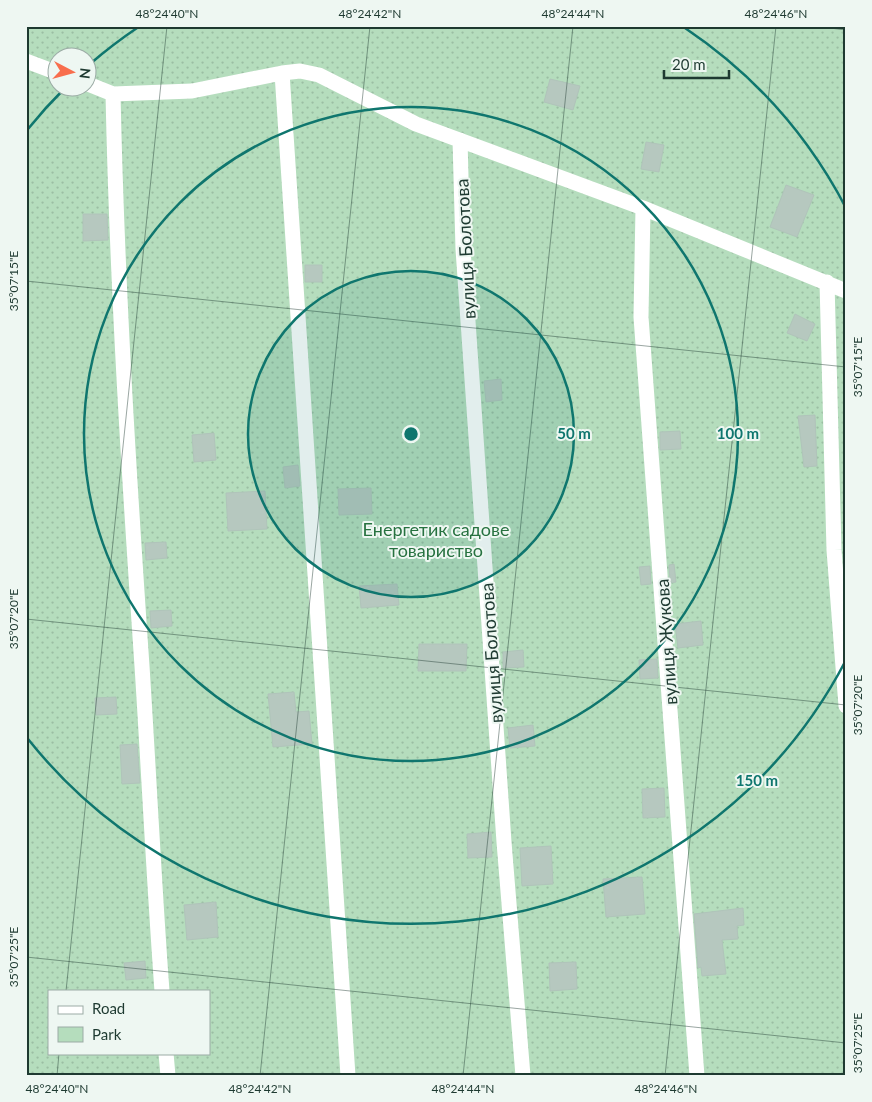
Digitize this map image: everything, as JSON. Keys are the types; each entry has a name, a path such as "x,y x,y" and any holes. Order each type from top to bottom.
{"lane":[{"path":"26,61 48,69"},
{"path":"98,88 113,94 192,91 282,73 300,71 319,75 416,124 643,208 846,291"},
{"path":"282,73 348,1076"},
{"path":"113,94 116,235 127,450 142,670 150,830 162,990"},
{"name":"вулиця Болотова","path":"460,140 464,259 504,842 523,1076"},
{"name":"вулиця Жукова","path":"643,208 641,317 697,1076"},
{"path":"827,282 834,550 846,706"},
{"path":"166,1054 168,1076"}],"green space":[{"name":"Енергетик садове товариство","path":"26,26 846,26 846,1076 26,1076"}],"building":[{"path":"550,79 580,86 573,110 544,102"},
{"path":"646,142 664,145 659,172 641,169"},
{"path":"786,185 814,195 797,237 770,227"},
{"path":"83,214 107,214 108,240 83,241"},
{"path":"305,265 322,265 322,282 305,282"},
{"path":"795,314 815,324 807,341 787,333"},
{"path":"501,379 502,400 486,402 484,381"},
{"path":"815,415 817,466 804,467 798,416"},
{"path":"680,431 681,449 660,450 660,432"},
{"path":"214,433 216,460 194,462 192,435"},
{"path":"298,465 300,486 285,488 283,467"},
{"path":"371,488 372,514 339,515 338,489"},
{"path":"265,491 267,529 228,531 226,493"},
{"path":"166,542 167,558 146,560 145,543"},
{"path":"674,564 676,582 670,583 669,565"},
{"path":"650,566 651,584 641,585 639,567"},
{"path":"397,584 399,605 361,608 359,586"},
{"path":"171,610 172,626 151,628 150,611"},
{"path":"701,621 703,645 678,648 675,624"},
{"path":"419,644 467,644 466,671 418,671"},
{"path":"523,650 524,667 503,668 503,652"},
{"path":"657,659 658,678 640,679 639,660"},
{"path":"294,692 296,712 309,711 312,744 273,747 268,694"},
{"path":"116,697 117,714 96,715 95,698"},
{"path":"533,725 535,746 510,748 508,728"},
{"path":"137,744 140,783 122,784 120,745"},
{"path":"664,788 665,817 643,818 642,789"},
{"path":"491,832 492,857 468,858 467,834"},
{"path":"551,846 553,884 522,886 520,848"},
{"path":"642,877 645,914 606,917 603,879"},
{"path":"216,902 218,937 187,940 184,905"},
{"path":"743,908 744,925 737,926 738,939 722,940 726,974 702,976 701,967 698,968 694,914"},
{"path":"145,961 146,978 126,980 124,963"},
{"path":"576,962 577,989 550,991 549,963"}]}
